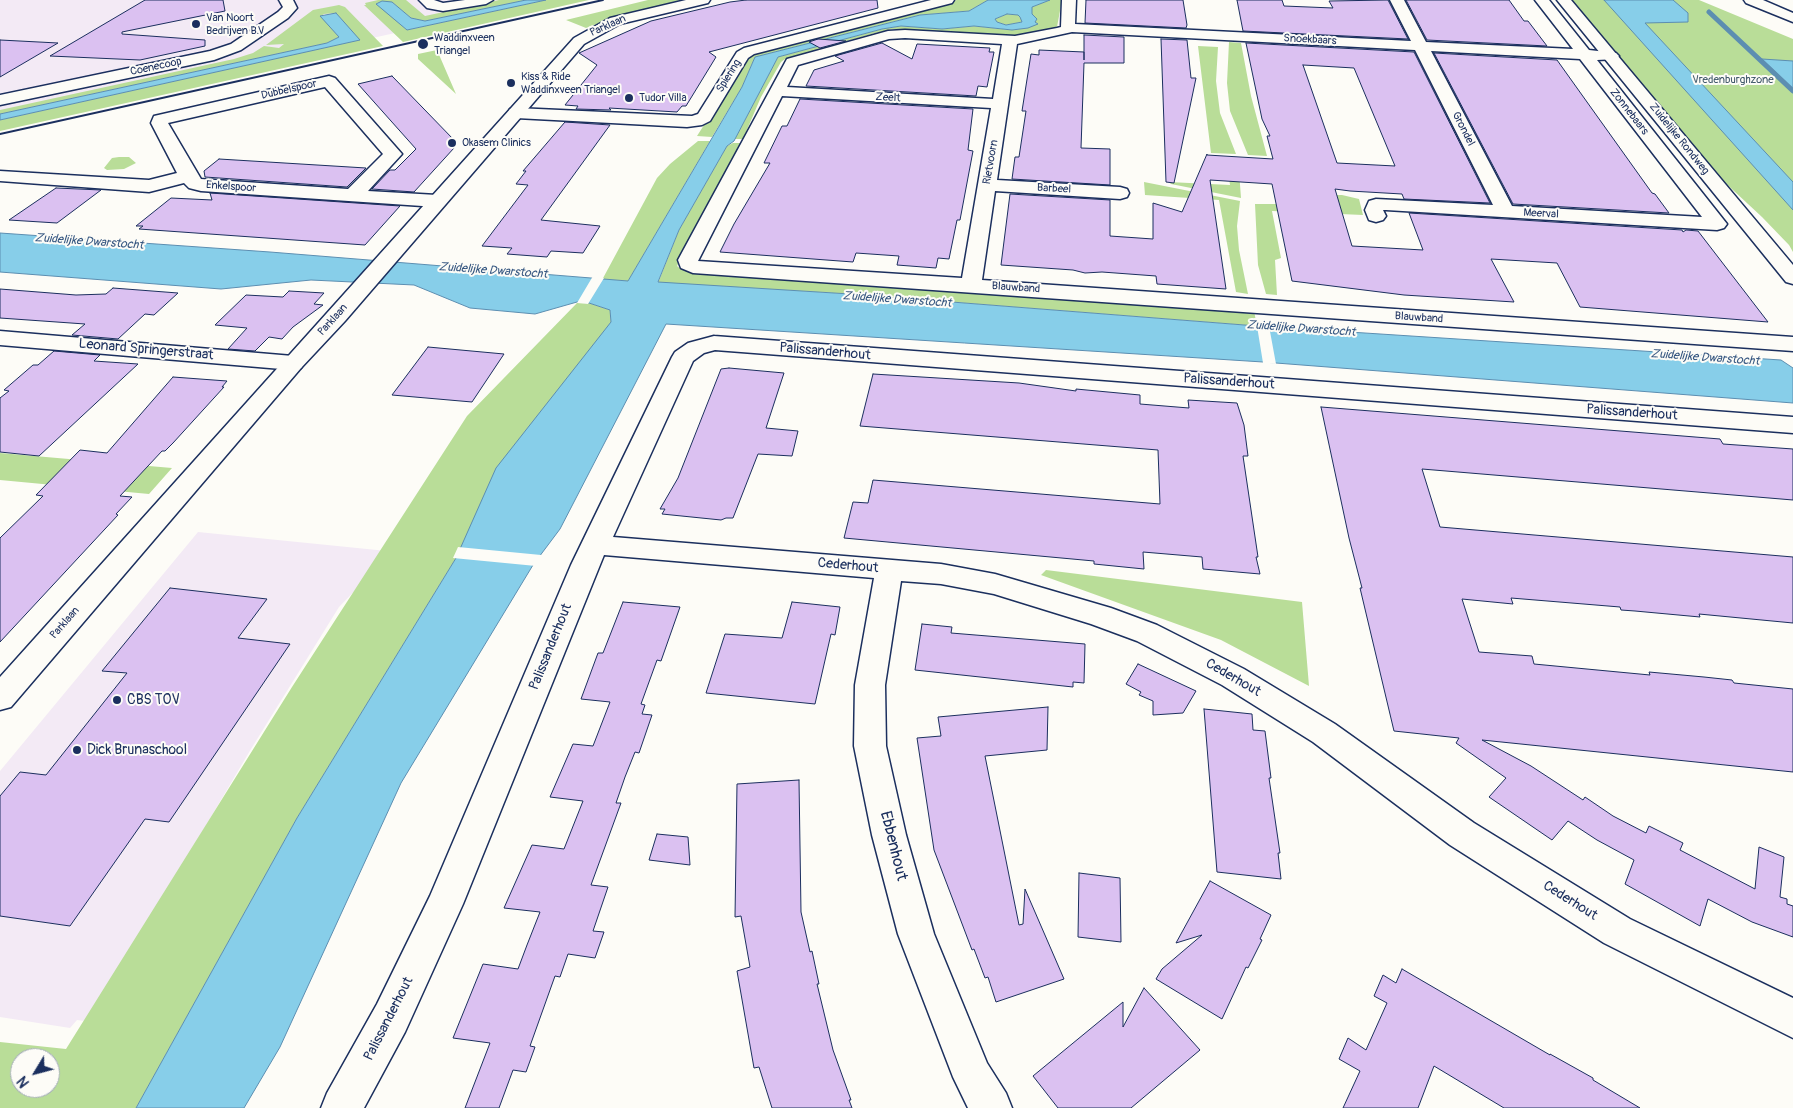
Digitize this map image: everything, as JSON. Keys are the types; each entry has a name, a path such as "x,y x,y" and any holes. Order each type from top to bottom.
{"street":[{"name":"Coenecoop","path":"0,100 214,55 236,47 283,15 290,8 286,0"},
{"path":"426,0 432,5 443,7 486,0"},
{"name":"Parklaan","path":"0,698 579,40 590,33 630,17 703,0"},
{"name":"Spiering","path":"516,113 696,121 704,117 742,55 749,51 947,0"},
{"path":"1069,0 1067,25 1071,28"},
{"name":"Grondel","path":"1397,0 1506,212"},
{"name":"Zonnebaars","path":"1542,0 1717,224"},
{"name":"Zuidelijke Rondweg","path":"1564,0 1793,278"},
{"path":"1751,0 1793,18"},
{"path":"1776,0 1793,7"},
{"name":"Snoekbaars","path":"1010,40 1025,39 1071,28 1611,56"},
{"name":"Blauwband","path":"1010,40 905,34 888,35 792,62 688,260 688,264 694,267 972,284 1793,344"},
{"name":"Rietvoorn","path":"972,284 1010,40"},
{"name":"Dubbelspoor","path":"188,176 159,124 160,120 329,81 393,154 353,195"},
{"name":"Zeelt","path":"776,92 1000,104"},
{"name":"Enkelspoor","path":"0,176 149,186 188,176 195,184 201,185 437,201"},
{"name":"Barbeel","path":"987,185 1120,193"},
{"name":"Meerval","path":"1376,216 1374,210 1376,205 1386,204 1717,224"},
{"path":"0,354 9,338"},
{"name":"Leonard Springerstraat","path":"9,338 293,363"},
{"name":"Palissanderhout","path":"342,1108 391,1018 445,904 573,594 683,357 696,348 714,343 1793,425"},
{"name":"Cederhout","path":"596,545 941,574 995,584 1101,616 1146,633 1233,676 1324,733 1462,834 1617,931 1793,1019"},
{"name":"Ebbenhout","path":"889,570 870,686 870,746 889,835 916,934 972,1077 991,1108"}],"shaded area":[{"path":"0,0 545,0 0,120"},
{"path":"198,532 387,551 373,572 339,607 251,749 93,1022 77,1020 70,1028 0,1017 0,771"}],"green space":[{"path":"378,0 406,0 425,16 499,0 526,0 425,21 411,18 392,2 377,3 407,30 546,0 589,0 403,42 364,5 366,5 365,3"},
{"path":"648,0 689,0 613,18 586,28 566,20"},
{"path":"957,0 988,0 969,11 920,15 755,57 742,87 712,137 697,136 748,56"},
{"path":"1050,0 1062,0 1057,27 1050,31 1017,36 893,29 785,59 781,62 761,97 743,139 735,139 778,57 882,29 901,26 942,29 974,26 1012,30 1027,28 1037,19 1032,14 1032,7"},
{"name":"Vredenburghzone","path":"1571,0 1699,0 1793,39 1793,252 1789,245 1762,217 1720,178"},
{"path":"339,5 345,7 383,46 0,131 0,120 359,40 336,13 324,14 321,16 339,37 327,43 0,114 0,110 234,59 253,53 264,46 279,48 284,44 266,45 313,10"},
{"path":"1007,14 1018,15 1022,22 1006,25 997,22 995,19"},
{"path":"1229,42 1241,43 1251,96 1267,156 1248,155 1230,111 1227,83"},
{"path":"1198,46 1218,47 1216,81 1220,113 1236,154 1211,153"},
{"path":"437,50 456,94 418,59 418,54"},
{"path":"698,141 710,141 628,281 602,280 657,178 670,164"},
{"path":"733,143 741,143 677,266 681,269 1254,311 1257,326 850,294 658,283 679,230 727,146"},
{"path":"129,157 136,163 124,169 107,170 104,168 112,158"},
{"path":"1226,157 1238,157 1241,198 1171,184 1169,182 1230,185"},
{"path":"1144,182 1240,201 1237,226 1239,250 1248,294 1236,292 1219,200 1145,195"},
{"path":"1328,195 1342,195 1359,199 1363,215 1272,211 1281,258 1275,260 1277,295 1266,294 1258,265 1255,204 1284,204"},
{"path":"577,303 589,303 610,310 611,322 456,558 297,818 136,1108 0,1108 0,1042 57,1048 10,1048 10,1098 60,1098 60,1048 66,1049 292,687 467,416"},
{"path":"0,453 172,468 149,494 0,480"},
{"path":"1046,570 1302,602 1309,686 1221,640 1041,575"}],"water":[{"path":"526,0 546,0 407,30 376,4 382,1 392,2 411,18 425,21"},
{"name":"Zuidelijke Dwarstocht","path":"988,0 1050,0 1032,7 1032,14 1037,19 1035,22 1038,24 1028,28 1012,30 974,26 942,29 901,26 882,29 778,57 734,141 727,146 679,230 658,282 850,294 1257,326 1781,360 1793,368 1793,403 1263,362 666,324 560,529 533,565 401,783 280,1047 244,1108 136,1108 297,818 456,558 496,468 611,322 610,310 589,303 577,302 535,314 470,308 414,285 311,280 221,289 0,272 0,233 270,252 628,281 742,87 755,57 920,15 969,11","holes":["1007,14 1018,15 1022,22 1006,25 997,22 995,19"]},
{"path":"1604,0 1673,0 1688,13 1688,22 1645,23 1793,182 1793,210"},
{"path":"336,13 360,40 0,120 0,114 327,43 339,37 320,16"},
{"path":"1762,59 1793,61 1793,89"}],"pier":[{"path":"593,276 604,278 588,304 577,303"},
{"path":"1257,326 1269,326 1276,364 1263,363"},
{"path":"458,547 544,556 536,566 453,558"}],"building":[{"path":"145,0 223,0 225,11 122,32 122,34 205,40 205,46 140,60 50,56"},
{"path":"746,0 877,0 878,8 709,52 716,57 686,106 682,106 677,112 609,108 611,110 576,109 578,106 565,105 597,65 579,53 651,21 730,2"},
{"path":"1086,0 1183,0 1187,25 1186,28 1085,23"},
{"path":"1237,0 1282,0 1284,6 1333,8 1329,1 1388,0 1408,39 1243,31"},
{"path":"1406,0 1509,0 1524,21 1528,21 1547,46 1427,40"},
{"path":"1084,35 1124,37 1124,63 1084,63 1081,148 1110,149 1110,185 1012,179 1015,157 1019,157 1026,111 1022,111 1031,54 1039,55 1039,50 1084,52"},
{"path":"818,39 846,41 820,48 809,42"},
{"path":"1161,39 1187,40 1191,78 1196,78 1174,183 1166,182"},
{"path":"0,40 58,43 0,77"},
{"path":"882,43 912,59 917,44 990,48 989,52 994,52 987,87 978,86 976,96 806,86 814,70 844,61 835,56"},
{"path":"1246,43 1414,52 1490,203 1404,199 1402,194 1335,189 1352,246 1423,250 1409,213 1682,230 1683,232 1686,230 1698,231 1768,322 1580,307 1557,263 1491,259 1514,302 1404,295 1292,281 1272,184 1210,180 1226,289 1157,284 1156,276 1102,272 1085,273 1073,270 1001,265 1010,194 1110,200 1110,236 1153,239 1153,203 1182,212 1207,154 1273,159 1267,136 1270,136 1262,119","holes":["1303,65 1354,68 1395,166 1337,163"]},
{"path":"1434,53 1557,60 1652,193 1655,194 1669,213 1513,204"},
{"path":"392,76 454,140 454,148 414,192 372,189 390,170 395,170 416,149 358,84"},
{"path":"800,99 973,109 968,150 973,151 960,220 957,220 949,259 938,258 936,268 897,265 899,256 856,253 853,262 720,252 734,224 770,163 764,163 782,126 787,126"},
{"path":"565,122 610,125 541,220 600,226 583,253 551,251 547,257 507,254 512,248 482,246 528,185 516,184 526,171 523,171"},
{"path":"219,159 366,168 347,187 205,177 204,171"},
{"path":"56,188 101,190 57,223 9,220"},
{"path":"210,193 400,206 365,245 139,229 143,226 136,226 171,198 212,200"},
{"path":"113,288 178,293 154,315 145,314 118,339 72,335 85,324 0,318 0,289 76,295 106,294"},
{"path":"289,291 324,293 314,304 323,305 293,327 282,339 269,337 255,351 228,349 247,328 215,325 246,295 283,297"},
{"path":"428,347 504,354 472,402 392,395"},
{"path":"54,351 100,355 94,361 138,364 39,456 0,452 0,398 9,391 4,390 33,365 38,365"},
{"path":"729,368 784,373 766,428 798,431 792,456 758,454 733,518 721,520 662,514 665,509 660,509 678,478 721,369"},
{"path":"873,374 1019,383 1076,391 1076,389 1140,395 1140,404 1189,408 1188,400 1237,403 1244,425 1248,456 1243,456 1258,557 1256,557 1260,574 1203,569 1202,557 1143,552 1144,569 1094,564 1094,561 844,538 853,502 868,503 873,480 1160,504 1158,450 860,426"},
{"path":"173,377 227,381 222,387 224,387 173,443 165,451 162,451 120,496 132,497 116,514 118,515 0,642 0,538 43,496 36,495 80,450 107,453"},
{"path":"1321,407 1720,439 1723,444 1793,449 1793,500 1422,469 1440,527 1793,557 1793,623 1699,614 1700,617 1621,610 1620,607 1511,598 1513,604 1462,599 1479,652 1532,656 1534,664 1650,675 1649,672 1704,677 1732,680 1734,683 1793,689 1793,772 1482,740 1531,766 1583,800 1585,797 1613,816 1646,833 1649,826 1683,843 1680,850 1755,889 1759,847 1784,857 1780,897 1787,899 1787,904 1793,906 1793,937 1752,922 1708,899 1700,926 1625,884 1634,860 1597,840 1568,821 1552,840 1489,797 1506,778 1456,743 1459,738 1394,731 1360,588 1362,588 1349,538"},
{"path":"170,588 267,599 238,638 290,644 169,822 145,819 70,926 0,916 0,796 20,772 46,775 127,673 102,671"},
{"path":"623,602 680,607 661,661 657,660 641,704 645,705 642,714 652,715 639,753 635,752 625,777 616,803 621,803 591,885 608,887 593,931 604,932 595,958 568,954 560,977 555,976 530,1046 535,1047 526,1072 513,1070 499,1108 465,1108 490,1043 453,1038 483,964 518,969 540,912 504,908 532,845 564,849 583,801 550,797 573,744 593,746 610,702 581,699 598,653 603,653"},
{"path":"792,602 840,607 835,635 831,634 815,704 706,693 725,634 782,638"},
{"path":"922,624 952,627 951,633 1085,644 1084,683 1073,682 1073,687 915,670"},
{"path":"1138,664 1196,691 1183,713 1153,715 1153,701 1139,695 1141,692 1126,684"},
{"path":"1048,707 1047,750 985,756 1019,925 1023,924 1025,889 1064,979 996,1002 988,977 985,978 974,949 972,950 934,850 917,738 941,736 938,717"},
{"path":"1204,709 1252,714 1253,730 1265,731 1271,778 1269,778 1280,853 1278,853 1281,879 1217,872"},
{"path":"799,780 801,912 810,952 812,951 819,984 817,984 833,1050 851,1100 849,1100 852,1108 772,1108 759,1067 754,1068 737,971 750,967 741,916 735,917 737,784"},
{"path":"657,834 688,837 690,865 649,860"},
{"path":"1079,873 1120,878 1121,942 1078,937"},
{"path":"1210,881 1271,915 1260,939 1262,940 1248,968 1246,967 1222,1019 1156,979 1162,969 1202,935 1176,943"},
{"path":"1402,969 1593,1078 1593,1080 1640,1108 1504,1108 1434,1066 1418,1108 1343,1108 1360,1071 1339,1059 1348,1038 1366,1050 1387,1003 1374,996 1383,975 1396,983"},
{"path":"1144,988 1200,1050 1131,1108 1058,1108 1033,1076 1123,1002 1123,1027"}],"waterway":[{"path":"1709,12 1793,91"}],"railway":[{"path":"0,134 603,0"}],"place":[{"name":"Van Noort Bedrijven B.V","path":"196,24"},
{"name":"Waddinxveen Triangel","path":"423,44"},
{"name":"Kiss & Ride Waddinxveen Triangel","path":"511,83"},
{"name":"Tudor Villa","path":"629,98"},
{"name":"Okasem Clinics","path":"452,143"},
{"name":"CBS TOV","path":"117,700"},
{"name":"Dick Brunaschool","path":"77,750"}]}
